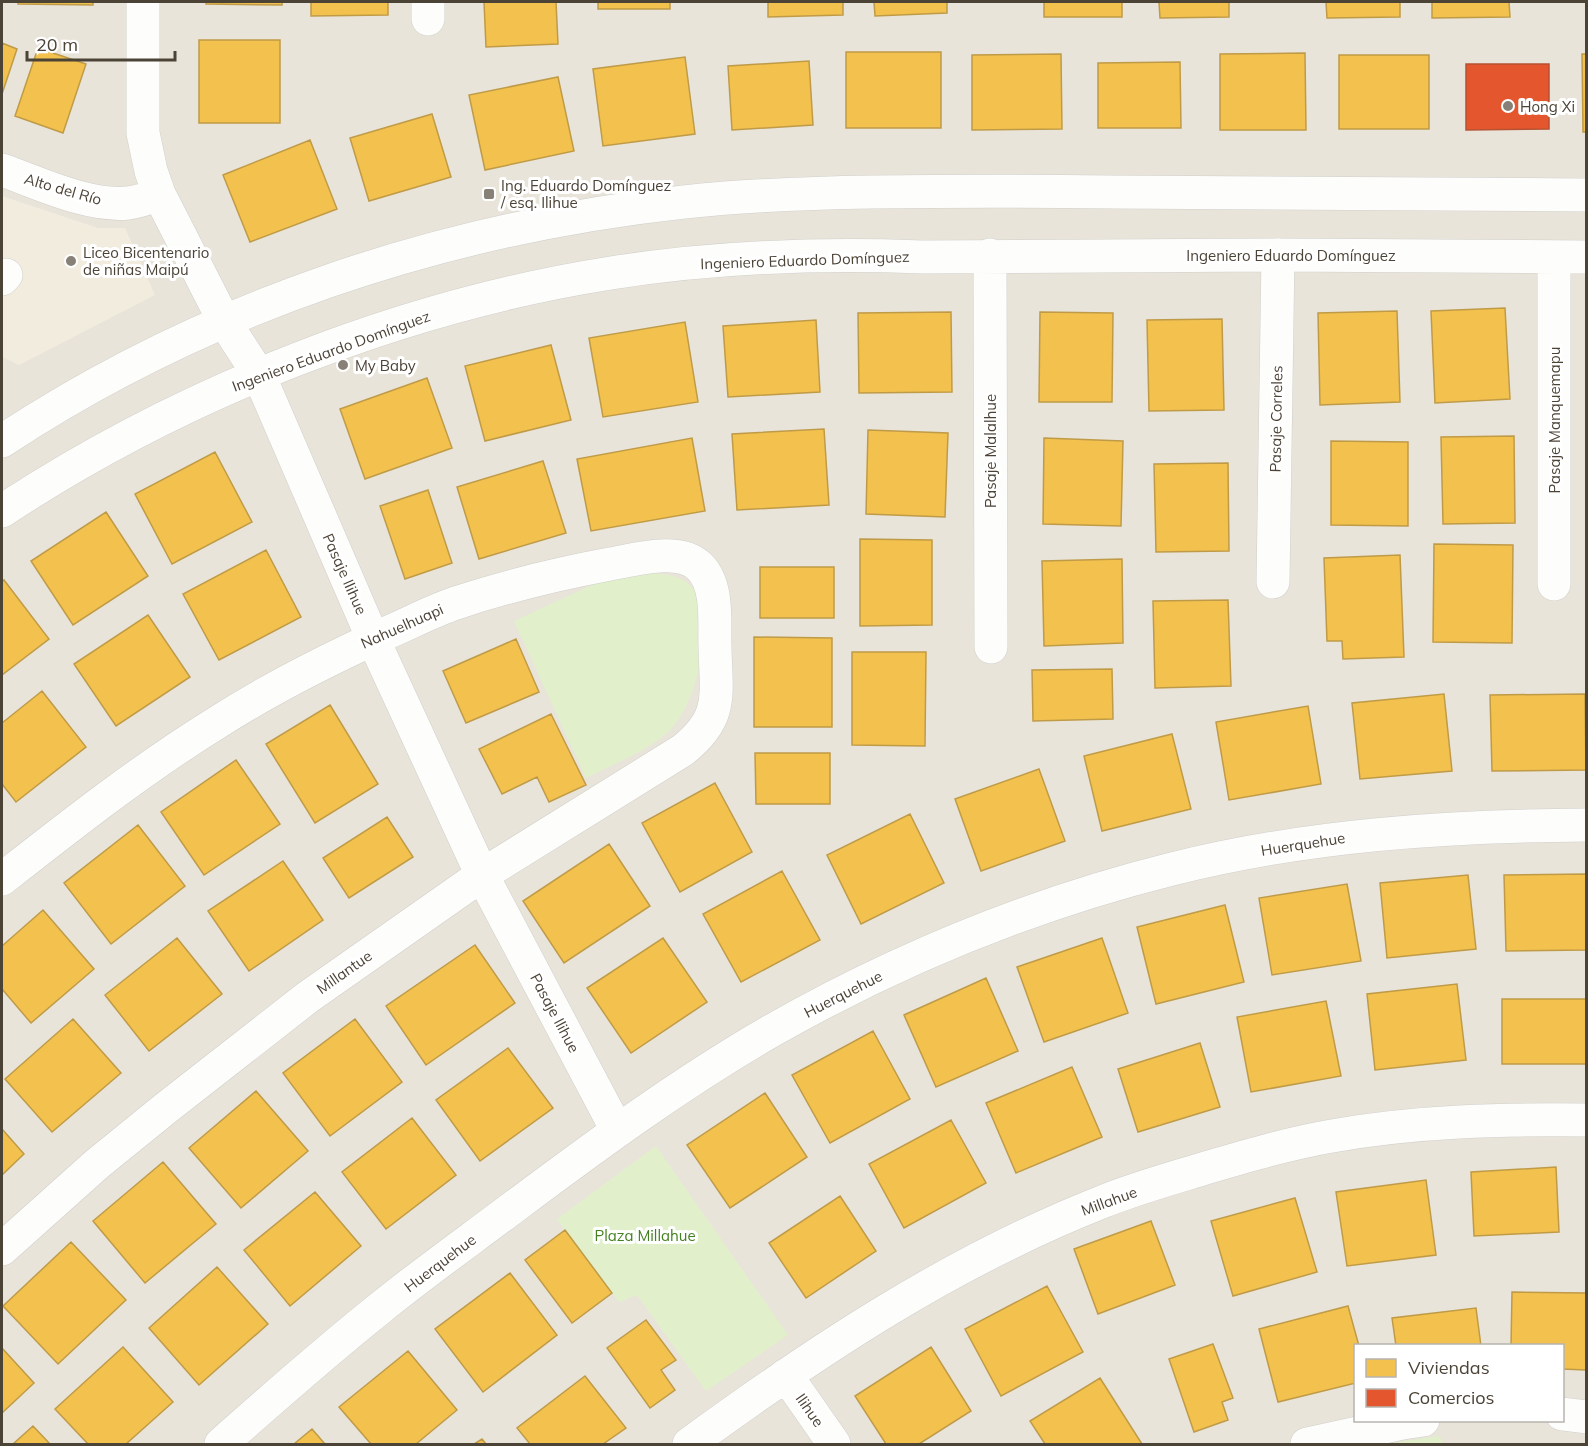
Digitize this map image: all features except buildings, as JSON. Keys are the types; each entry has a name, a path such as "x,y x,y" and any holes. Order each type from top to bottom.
{"street":[{"name":"Pasaje Ilihue","path":"143,2 143,133 151,171 159,194 224,321 259,375 373,639 482,875 617,1130"},
{"name":"Alto del Río","path":"2,170 84,198 110,202 131,203 159,194"},
{"path":"2,441 59,405 224,321 369,267 469,240 568,218 686,201 809,194 984,191 1587,195"},
{"name":"Ingeniero Eduardo Domínguez","path":"2,511 86,458 168,416 259,375 390,327 473,301 611,273 762,258 874,255 922,257 1278,255 1587,257"},
{"name":"Pasaje Malalhue","path":"990,255 991,647"},
{"name":"Pasaje Correles","path":"1273,582 1278,255"},
{"name":"Pasaje Manquemapu","path":"1554,257 1554,584"},
{"name":"Nahuelhuapi","path":"2,879 133,779 216,723 315,666 454,603 536,578 654,556 677,556 699,565 707,576 712,590 714,609 716,701 707,726"},
{"name":"Millantue","path":"2,1249 97,1164 166,1107 308,997 482,875 683,750 707,726"},
{"name":"Huerquehue","path":"220,1444 381,1307 617,1130 769,1032 882,973 1063,900 1119,883 1218,859 1351,837 1478,827 1587,825"},
{"name":"Millahue","path":"689,1444 835,1341 949,1274 1053,1222 1104,1201 1249,1156 1333,1136 1489,1120 1587,1120"},
{"name":"Ilihue","path":"786,1375 834,1444"},
{"path":"1564,1414 1587,1417"},
{"path":"1307,1444 1410,1422"}],"shaded area":[{"path":"2,2 1586,2 1586,1444 2,1444"},
{"name":"Liceo Bicentenario de niñas Maipú","path":"2,196 98,228 125,228 155,295 19,365 2,357"}],"green space":[{"path":"652,573 683,580 691,586 695,593 702,645 695,684 682,714 662,737 641,751 586,778 514,621 605,579"},
{"name":"Plaza Millahue","path":"656,1146 788,1335 706,1391 637,1295 619,1302 557,1219"},
{"path":"1439,1436 1444,1444 1385,1444"}],"place":[{"name":"Hong Xi","path":"1508,106"},
{"name":"Ing. Eduardo Domínguez / esq. Ilihue","path":"489,194"},
{"name":"Liceo Bicentenario de niñas Maipú","path":"71,261"},
{"name":"My Baby","path":"343,365"}]}
